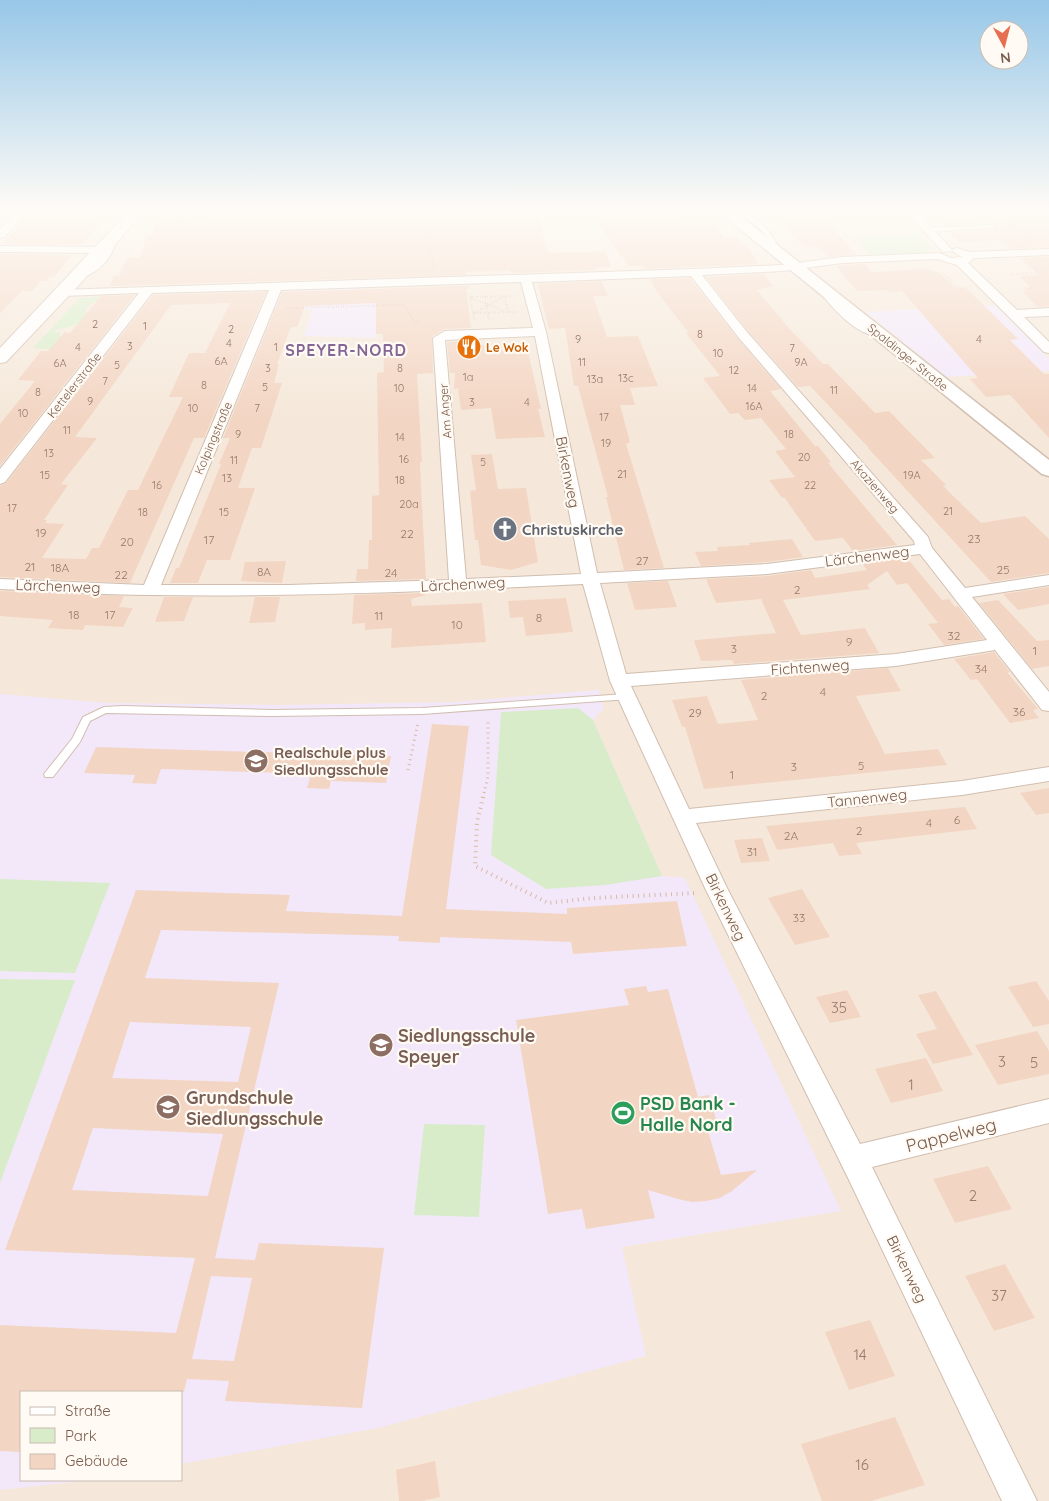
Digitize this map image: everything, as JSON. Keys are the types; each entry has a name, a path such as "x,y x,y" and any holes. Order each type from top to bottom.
{"main road":[{"path":"0,358 77,277"}],"street":[{"path":"64,292 553,277"},
{"name":"Akazienweg","path":"698,277 743,335 922,540 924,549 999,644 1040,682 1049,705"},
{"name":"Spaldinger Straße","path":"807,277 1049,470"},
{"path":"981,277 1014,314 1049,348"},
{"name":"Birkenweg","path":"526,278 540,332 590,578 622,689 716,888 853,1159 1020,1501"},
{"name":"Kolpingstraße","path":"150,590 277,285"},
{"name":"Kettelerstraße","path":"0,480 148,290"},
{"path":"1014,314 1049,312"},
{"name":"Am Anger","path":"458,585 439,338 445,335 540,332"},
{"name":"Lärchenweg","path":"0,584 150,590 289,590 458,585 767,569 924,549"},
{"path":"961,594 1049,580"},
{"name":"Fichtenweg","path":"622,689 896,660 999,644"},
{"name":"Tannenweg","path":"684,817 962,788 1049,774"},
{"name":"Pappelweg","path":"853,1159 1049,1112"}],"lane":[{"path":"48,774 76,740 86,719 104,710 272,713 422,711 488,707 622,689"}],"path":[{"path":"435,277 436,282"},
{"path":"947,277 958,288"},
{"path":"1025,288 1032,289"},
{"path":"469,290 475,323"},
{"path":"484,290 489,323"},
{"path":"504,290 509,317"},
{"path":"473,314 505,296"},
{"path":"470,298 518,296"},
{"path":"470,298 508,312"},
{"path":"282,308 404,305 415,322 418,322"},
{"path":"473,314 521,312"},
{"path":"488,707 488,776 477,822 475,866 548,903 593,898 697,893 716,888"},
{"path":"408,770 422,711"}],"shaded area":[{"path":"0,277 1049,277 1049,1501 0,1501"},
{"path":"359,288 359,303 375,303 376,338 304,336 313,310 273,309 280,293 287,289"},
{"path":"994,305 1049,359 1049,371 947,377 866,312"},
{"name":"Siedlungsschule Speyer","path":"599,690 604,708 593,720 662,876 685,878 841,1211 622,1247 646,1356 378,1428 182,1464 182,1391 20,1391 20,1481 84,1481 0,1490 0,694 109,703 282,705 455,702"}],"green space":[{"path":"102,297 89,306 85,314 96,315 72,326 57,329 54,332 61,333 59,336 64,336 60,350 33,348 80,298"},
{"path":"578,708 593,720 662,876 605,885 546,889 491,855 501,712"},
{"path":"0,879 110,883 75,973 0,971"},
{"path":"0,979 75,980 0,1183"},
{"path":"424,1124 485,1125 479,1217 414,1215"}],"building":[{"path":"0,277 49,277 46,281 40,281 32,291 22,291 0,313"},
{"path":"114,277 400,277 110,286"},
{"path":"706,277 766,277 773,286 757,290 788,327 823,364 828,364 875,413 889,411 935,458 921,460 946,485 943,486 981,523 1025,516 1049,539 1049,573 991,582 810,386 798,387 748,331"},
{"path":"845,277 944,277 955,288 965,287 1018,339 1010,340 1044,374 1049,374 1049,438 1010,395 986,397 970,379 978,378 902,291 857,291"},
{"path":"1020,277 1049,277 1049,306 1038,307 1023,292 1030,287"},
{"path":"690,278 738,339 781,389 770,391 815,446 818,446 831,462 828,463 897,545 853,551 843,538 815,541 784,497 782,498 769,480 795,477 775,451 786,449 761,418 745,420 738,413 730,414 703,378 720,376 686,333 688,332 657,292 650,279"},
{"path":"601,281 608,296 593,296 607,337 638,336 658,386 630,388 635,405 620,405 630,442 626,444 664,568 624,570 606,497 608,497 578,386 574,386 565,328 549,329 538,284"},
{"path":"469,286 469,289 466,289 471,328 445,329 432,336 433,373 417,374 426,579 356,581 357,569 368,569 369,540 372,540 372,496 379,495 377,373 384,372 383,334 376,334 376,303 305,306 297,327 291,327 277,364 279,364 274,383 282,383 261,448 252,448 238,488 255,488 230,560 207,560 198,583 170,583 176,568 179,568 221,464 219,464 230,438 223,438 282,292"},
{"path":"266,292 204,438 194,438 130,583 0,577 0,486 6,483 153,295","holes":["230,303 205,353 189,353 169,397 183,397 138,490 128,490 99,548 92,548 86,559 42,558 64,524 45,523 47,520 44,520 68,485 61,484 97,438 75,437 171,305"]},
{"path":"135,295 0,466 0,424 35,381 18,380 41,351 48,351 65,332 70,333 101,296"},
{"path":"473,341 473,345 526,343 541,409 538,409 545,437 496,439 491,408 461,410 458,388 454,389 455,373 450,373 447,342"},
{"name":"Christuskirche","path":"492,454 498,489 526,488 538,562 511,570 481,565 478,540 475,540 470,491 476,490 471,455"},
{"path":"792,539 803,557 767,562 701,566 695,552 718,551 717,547 750,545 749,543"},
{"path":"907,558 942,600 949,599 955,607 958,606 984,639 944,645 928,624 938,623 907,583 897,585 887,571 867,585 870,589 783,600 801,635 865,628 879,653 734,664 732,660 701,661 694,641 696,640 776,633 761,599 716,603 706,579 767,576 811,570 815,578 867,570 862,563"},
{"path":"286,561 282,583 241,581 245,562"},
{"path":"668,581 677,607 635,610 627,583"},
{"path":"1049,587 1049,604 1018,610 1003,594"},
{"path":"0,591 124,596 119,607 133,608 123,627 85,625 83,630 48,628 53,620 0,616"},
{"path":"425,593 425,595 411,599 412,606 482,603 486,642 391,648 392,628 365,630 365,623 352,624 354,595"},
{"path":"164,597 193,597 184,621 155,622"},
{"path":"255,597 280,597 275,622 249,623"},
{"path":"566,598 573,632 526,636 523,617 510,618 508,601"},
{"path":"998,600 1037,641 1049,640 1049,666 1032,669 979,603"},
{"path":"994,652 1010,672 1007,672 1038,709 1033,710 1039,718 1010,723 977,679 971,680 954,659"},
{"path":"888,668 901,691 856,696 885,754 938,749 947,765 704,789 685,727 682,727 672,700 707,696 718,724 758,720 741,680"},
{"path":"432,724 469,726 446,909 567,914 567,908 677,901 687,946 573,954 571,942 440,937 440,943 398,941 399,936 161,930 145,978 279,983 215,1258 255,1260 259,1243 384,1248 362,1408 225,1401 229,1381 187,1379 184,1392 20,1391 20,1452 0,1451 0,1325 176,1333 195,1258 5,1250 136,890 290,895 286,911 402,916","holes":["130,1022 251,1027 238,1082 112,1078","93,1128 223,1134 208,1196 72,1190","211,1276 252,1278 234,1361 192,1359"]},
{"path":"96,747 391,756 386,783 331,781 329,789 307,788 311,774 161,769 156,784 132,783 135,775 84,773"},
{"path":"1049,788 1049,813 1036,815 1020,793"},
{"path":"965,807 977,829 856,843 862,854 839,856 833,843 777,850 766,826"},
{"path":"762,838 770,861 741,863 734,840"},
{"path":"802,889 830,937 795,945 768,898"},
{"path":"1036,981 1049,1001 1049,1024 1033,1027 1008,987"},
{"name":"PSD Bank - Halle Nord","path":"646,986 648,992 668,989 698,1097 709,1095 719,1129 708,1131 721,1175 757,1170 732,1191 720,1198 706,1201 692,1202 648,1190 655,1218 586,1229 582,1209 548,1214 516,1020 629,1005 624,989"},
{"path":"847,990 861,1017 830,1023 816,997"},
{"path":"936,991 973,1055 933,1064 916,1034 937,1029 918,995"},
{"path":"1037,1031 1049,1051 1049,1074 998,1085 975,1045"},
{"path":"926,1058 943,1091 891,1103 875,1069"},
{"path":"988,1166 1012,1209 955,1223 933,1179"},
{"path":"1005,1264 1035,1318 994,1331 965,1276"},
{"path":"870,1320 895,1376 849,1390 825,1332"},
{"path":"895,1417 925,1485 871,1501 822,1501 801,1444"},
{"path":"435,1461 440,1497 422,1501 399,1501 396,1470"}],"place":[{"name":"Le Wok","path":"469,347"},
{"name":"Christuskirche","path":"505,529"},
{"name":"Realschule plus Siedlungsschule","path":"256,761"},
{"name":"Siedlungsschule Speyer","path":"381,1045"},
{"name":"Grundschule Siedlungsschule","path":"168,1107"},
{"name":"PSD Bank - Halle Nord","path":"623,1113"}],"district":[{"name":"SPEYER-NORD","path":"346,350"}]}
